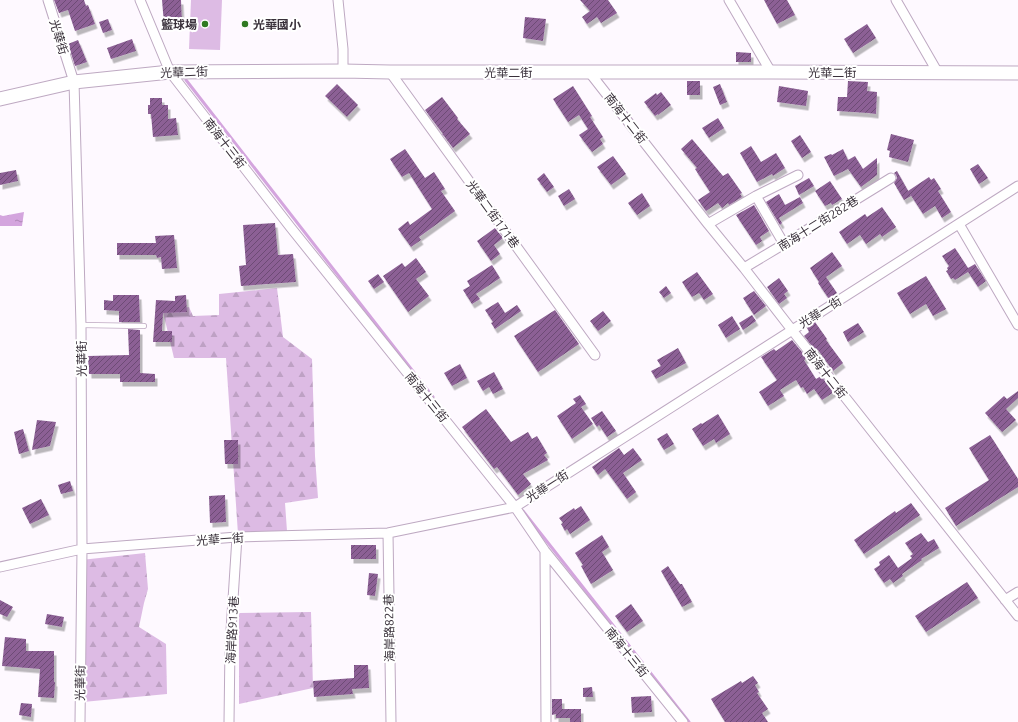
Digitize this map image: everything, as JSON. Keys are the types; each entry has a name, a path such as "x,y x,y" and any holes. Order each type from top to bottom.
{"street":[{"name":"光華街","path":"48,0 74,82 81,325 82,549 80,722"},
{"name":"南海十三街","path":"140,0 170,72 292,228 515,507 545,551 683,722"},
{"path":"338,0 343,49 343,71"},
{"path":"729,0 771,72"},
{"path":"896,0 938,73"},
{"name":"光華二街","path":"0,99 74,82 170,72 343,71 1018,73"},
{"name":"光華二街171巷","path":"390,72 595,356"},
{"name":"南海十二街","path":"590,72 708,224 1018,616"},
{"path":"708,224 798,174"},
{"name":"南海十二街282巷","path":"744,268 890,178"},
{"name":"光華一街","path":"0,567 82,549 237,538 388,533 515,507 1018,186"},
{"path":"756,196 784,244"},
{"path":"959,224 1018,326"},
{"name":"海岸路822巷","path":"388,533 391,722"},
{"name":"海岸路913巷","path":"229,722 230,646 237,538"},
{"path":"545,551 546,722"},
{"path":"1005,600 1018,592"}],"lane":[{"path":"81,325 144,326"}],"green space":[{"name":"籃球場","path":"191,0 222,0 220,50 189,49"},
{"path":"277,288 283,337 312,359 318,498 285,503 287,531 238,534 226,358 174,358 163,312 189,307 193,316 219,315 219,294"},
{"path":"145,553 148,589 139,627 166,644 167,694 83,702 81,560"},
{"path":"311,612 313,688 239,704 239,613"}],"water":[{"path":"24,212 22,226 0,226 0,215 3,216"}],"building":[{"path":"54,0 84,0 86,6 88,5 95,24 75,31 68,10 59,13"},
{"path":"162,0 181,0 182,23 164,24"},
{"path":"580,0 608,0 617,13 601,23 597,17 587,24 582,17 590,11"},
{"path":"764,0 787,0 795,15 777,24"},
{"path":"525,17 546,19 543,41 523,38"},
{"path":"108,19 112,30 103,33 99,22"},
{"path":"867,24 876,38 853,53 844,39"},
{"path":"132,39 136,51 111,59 107,48"},
{"path":"78,40 87,62 75,66 68,44"},
{"path":"736,52 751,53 751,62 736,62"},
{"path":"687,81 700,81 700,95 687,95"},
{"path":"848,81 868,82 867,91 877,92 876,114 837,111 838,97 847,97"},
{"path":"337,84 358,105 347,117 325,96"},
{"path":"720,84 727,102 720,105 713,87"},
{"path":"573,86 603,137 600,139 603,144 592,152 579,135 588,129 579,115 568,122 553,99"},
{"path":"779,86 808,91 806,106 777,102"},
{"path":"661,92 671,105 655,116 644,102 656,93 657,95"},
{"path":"442,97 458,118 457,119 470,134 453,148 425,110"},
{"path":"150,98 162,98 162,105 168,105 168,119 176,118 178,135 153,137 151,114 148,114"},
{"path":"718,118 724,128 709,138 702,128"},
{"path":"891,134 914,140 908,162 889,157 890,151 887,150"},
{"path":"800,135 811,152 802,158 791,141"},
{"path":"692,139 723,176 728,173 742,193 740,194 742,197 729,205 728,203 722,208 718,203 706,211 698,200 710,192 695,169 697,168 681,149"},
{"path":"751,146 761,162 776,153 785,168 773,176 772,174 757,182 740,153"},
{"path":"405,149 425,178 434,172 445,189 441,191 455,211 419,237 421,240 411,247 398,229 408,221 410,225 432,209 409,173 402,177 390,159"},
{"path":"843,149 848,160 855,156 863,169 877,158 877,175 861,187 848,169 834,176 824,157 831,154 832,155"},
{"path":"613,156 626,174 611,185 597,167"},
{"path":"978,164 988,178 979,184 970,169"},
{"path":"16,170 18,181 0,185 0,173"},
{"path":"897,171 911,196 904,200 894,183 897,178 894,173"},
{"path":"544,173 554,187 547,192 537,179"},
{"path":"929,177 931,180 934,178 941,189 938,191 951,212 942,218 935,206 923,214 908,191"},
{"path":"809,178 814,186 799,195 795,186"},
{"path":"830,181 842,199 832,205 831,203 825,206 815,191"},
{"path":"569,189 575,199 564,206 558,196"},
{"path":"642,193 650,206 637,215 628,203"},
{"path":"779,194 785,205 800,197 803,203 779,218 782,223 780,225 766,202"},
{"path":"754,205 769,231 760,237 762,241 756,245 736,215"},
{"path":"882,207 896,227 882,237 880,234 866,244 860,235 847,244 839,232 865,214 867,217"},
{"path":"275,223 278,255 293,254 296,282 241,286 239,266 246,265 243,225"},
{"path":"495,228 503,238 494,245 500,254 491,261 477,241"},
{"path":"174,235 177,268 162,269 161,257 157,258 156,255 117,255 117,243 156,243 155,236"},
{"path":"955,248 968,268 975,264 986,281 978,287 968,272 955,280 953,278 951,279 946,271 948,270 947,268 949,266 942,256"},
{"path":"832,252 842,266 826,277 837,293 829,299 810,268"},
{"path":"416,258 426,272 416,279 429,296 408,312 383,276 402,263 405,267"},
{"path":"492,265 500,278 476,294 480,299 472,304 463,290 470,286 467,281"},
{"path":"697,272 713,294 704,300 699,293 692,297 682,282"},
{"path":"378,274 384,282 374,289 368,281"},
{"path":"926,276 946,309 933,316 926,304 910,314 897,293"},
{"path":"779,278 788,291 784,294 787,298 779,304 767,287"},
{"path":"666,286 671,293 664,298 659,292"},
{"path":"754,291 766,306 754,315 743,298"},
{"path":"113,295 139,295 140,322 119,322 119,311 104,310 104,300 113,301"},
{"path":"186,295 187,312 163,313 162,331 172,331 172,342 153,342 156,300 175,301 175,296"},
{"path":"498,302 505,313 517,305 521,311 495,329 491,323 493,322 485,310"},
{"path":"555,310 579,344 538,372 514,336"},
{"path":"603,311 611,321 598,331 590,321"},
{"path":"752,315 756,321 743,330 739,323"},
{"path":"732,316 740,329 726,338 718,325"},
{"path":"815,322 843,363 833,371 818,350 816,351 804,336 809,332 807,328"},
{"path":"858,323 864,332 848,342 843,332"},
{"path":"128,329 140,330 140,373 155,374 155,382 120,382 120,374 89,374 88,356 129,355"},
{"path":"792,340 807,358 804,360 816,379 821,376 834,392 822,400 814,389 807,394 796,380 780,390 784,396 768,406 759,392 777,380 761,357 774,349 776,351"},
{"path":"678,348 686,363 656,379 651,371 661,366 657,360"},
{"path":"460,364 467,378 452,386 444,373"},
{"path":"494,372 503,389 493,394 489,387 483,391 477,381"},
{"path":"1018,391 1018,398 1006,409 1016,420 1002,432 985,413 1004,396 1007,399"},
{"path":"580,395 586,404 581,407 593,424 572,439 557,416 576,403 573,399"},
{"path":"486,409 511,442 528,432 532,439 537,436 547,453 544,455 548,460 523,474 531,484 518,495 497,467 494,469 462,427"},
{"path":"602,411 616,431 607,437 599,425 597,427 591,418"},
{"path":"718,414 730,434 716,443 714,439 703,446 692,429"},
{"path":"37,420 56,422 50,446 32,450"},
{"path":"23,429 29,451 19,454 14,432"},
{"path":"667,433 674,444 664,450 657,439"},
{"path":"990,435 1018,479 1018,487 956,526 945,508 989,480 969,448"},
{"path":"224,440 238,440 238,464 225,464"},
{"path":"619,448 624,455 633,448 642,460 623,473 636,492 627,499 605,469 598,475 592,467"},
{"path":"70,481 73,491 61,494 58,485"},
{"path":"225,495 226,522 210,523 209,496"},
{"path":"41,499 49,515 30,524 22,508"},
{"path":"911,503 920,515 864,554 854,540 895,511 896,513"},
{"path":"581,506 590,520 570,534 567,529 565,531 561,524 563,523 559,518 574,508 575,510"},
{"path":"921,533 928,542 934,539 939,548 921,559 922,560 902,574 903,576 893,583 890,579 884,583 874,569 880,565 879,562 889,555 898,568 912,558 910,556 913,554 905,543"},
{"path":"602,535 609,547 602,552 613,570 591,584 581,566 583,565 575,553"},
{"path":"351,545 376,545 376,559 351,559"},
{"path":"668,566 680,584 682,584 692,602 682,607 661,571"},
{"path":"369,573 378,574 375,596 367,595"},
{"path":"967,582 978,598 926,632 915,616"},
{"path":"0,600 13,607 7,617 0,614"},
{"path":"631,604 643,621 627,632 615,616"},
{"path":"47,614 64,617 62,627 45,624"},
{"path":"5,637 26,639 26,651 54,651 54,698 38,697 40,669 2,666"},
{"path":"354,665 368,665 369,688 352,689 353,694 314,697 313,681 354,678"},
{"path":"753,676 758,683 755,685 759,692 757,693 768,709 762,713 768,722 725,722 711,699 741,681 742,683"},
{"path":"592,687 593,697 583,697 583,688"},
{"path":"651,696 652,712 632,713 631,697"},
{"path":"552,699 562,699 562,709 581,709 581,722 570,722 570,718 556,718 556,714 552,715"},
{"path":"21,703 32,704 31,717 19,715"}],"waterway":[{"path":"186,80 433,397"},
{"path":"523,511 689,722"}],"place":[{"name":"籃球場","path":"205,24"},
{"name":"光華國小","path":"245,24"}]}
